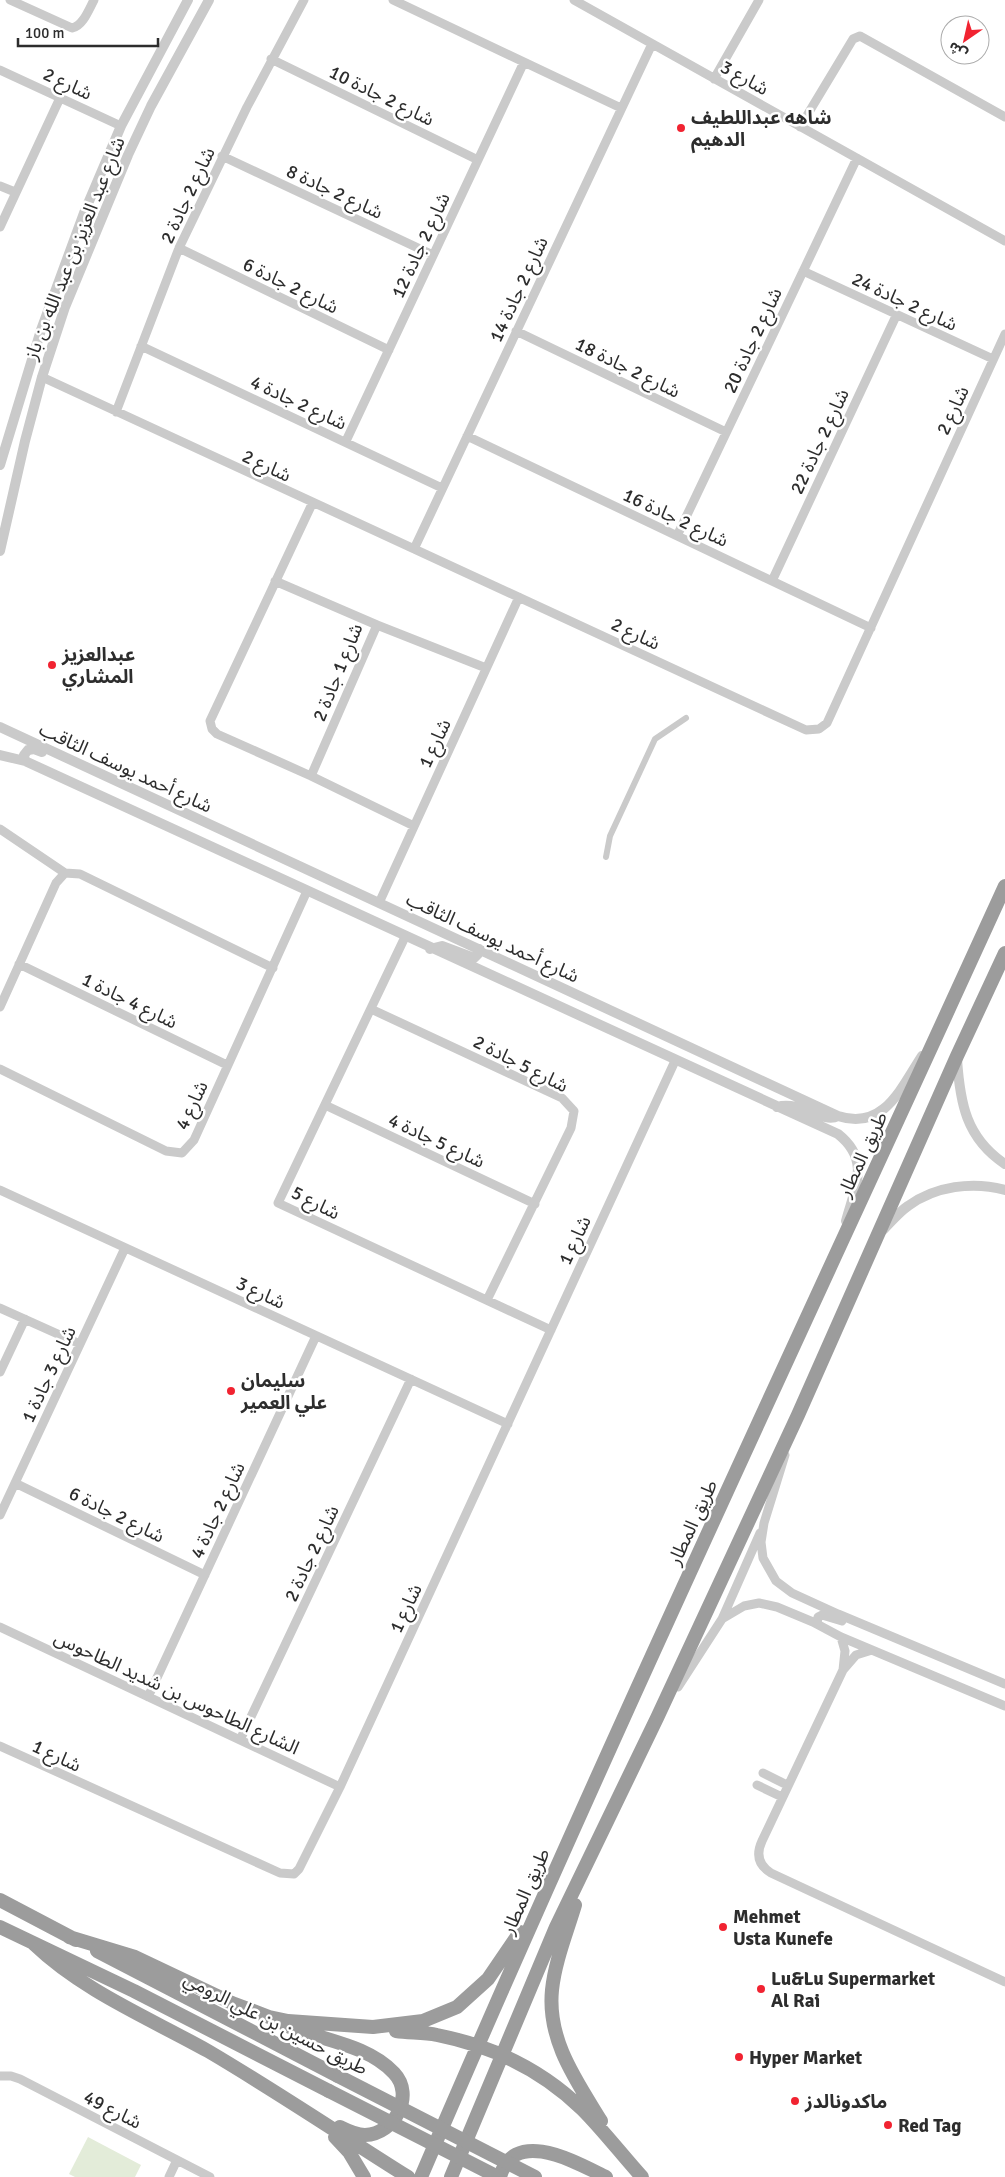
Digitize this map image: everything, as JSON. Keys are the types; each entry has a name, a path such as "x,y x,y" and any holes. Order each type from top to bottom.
{"highway":[{"name":"طريق المطار","path":"421,2177 544,1896 702,1544 1005,886"},
{"path":"451,2177 556,1927 585,1870 620,1792 658,1718 798,1414 957,1056 1005,954"},
{"path":"585,1870 552,1989 553,2020 557,2040 567,2065 620,2151"},
{"path":"373,2027 423,2021 444,2014 468,1999 497,1968 544,1896"},
{"name":"طريق حسين بن علي الرومي","path":"0,1900 535,2177"},
{"name":"طريق حسين بن علي الرومي","path":"0,1927 134,1991 499,2177"},
{"path":"69,1936 135,1957 232,2003 270,2017 301,2032 368,2055 385,2064 396,2075 401,2087 402,2101 398,2114 390,2125 378,2132 365,2135 351,2132 335,2124 322,2123"},
{"path":"34,1944 57,1965 82,1982 229,2064 408,2177"},
{"path":"270,2017 288,2021 373,2027 435,2034 502,2055 530,2068 556,2086 582,2109 642,2177"},
{"path":"322,2123 349,2152 364,2177"},
{"path":"499,2177 511,2159 522,2153 535,2151 560,2156 606,2177"}],"street":[{"path":"10,0 72,28 77,27 81,22 94,0"},
{"name":"شارع عبد العزيز بن عبد الله بن باز","path":"0,465 6,439 41,330 84,213 122,126 188,0"},
{"name":"شارع عبد العزيز بن عبد الله بن باز","path":"0,551 25,441 42,377 65,307 108,201 151,106 209,0"},
{"name":"شارع 2 جادة 2","path":"116,412 180,248 222,156 304,0"},
{"path":"393,0 622,108"},
{"name":"شارع 3","path":"574,0 1005,241"},
{"path":"714,78 759,0"},
{"path":"800,127 853,39 860,36 1005,117"},
{"name":"شارع 2 جادة 14","path":"414,549 652,44"},
{"name":"شارع 2 جادة 10","path":"272,59 478,160"},
{"name":"شارع 2 جادة 12","path":"346,442 524,62"},
{"name":"شارع 2","path":"0,70 122,126"},
{"path":"0,227 60,98"},
{"name":"شارع 2 جادة 8","path":"222,156 433,255"},
{"name":"شارع 2 جادة 20","path":"677,536 857,158"},
{"path":"105,166 98,194 99,198 108,201"},
{"path":"0,186 15,192"},
{"path":"82,266 82,255 94,217 92,214 84,213"},
{"name":"شارع 2 جادة 6","path":"180,248 389,350"},
{"name":"شارع 2 جادة 24","path":"803,271 993,360"},
{"name":"شارع 2 جادة 22","path":"772,581 896,316"},
{"name":"شارع 2 جادة 18","path":"516,331 726,432"},
{"name":"شارع 2","path":"42,377 312,504 519,597 806,730 819,729 827,723 1005,334"},
{"name":"شارع 2 جادة 4","path":"141,346 442,488"},
{"name":"شارع 2 جادة 16","path":"467,436 871,628"},
{"path":"0,449 6,439"},
{"path":"312,504 210,721 212,729 217,734 311,776 414,826"},
{"name":"شارع 1 جادة 2","path":"275,582 377,625 311,776"},
{"name":"شارع 1","path":"379,903 519,597"},
{"path":"377,625 486,668"},
{"path":"606,858 610,836 655,739 686,718"},
{"name":"شارع أحمد يوسف الثاقب","path":"0,726 70,761 838,1116 849,1119 864,1119 884,1109 892,1102 940,1028"},
{"path":"25,762 24,755 28,750 34,749 64,762 70,761"},
{"name":"شارع أحمد يوسف الثاقب","path":"0,755 25,762 838,1134 854,1150 859,1170 839,1249"},
{"path":"0,829 65,873 80,874 273,968"},
{"path":"0,1007 56,883 65,873"},
{"name":"شارع 4","path":"0,1069 166,1151 182,1153 194,1140 307,891"},
{"name":"شارع 5","path":"405,937 278,1203 551,1330"},
{"path":"430,948 442,946 474,958 478,954 479,949"},
{"name":"شارع 4 جادة 1","path":"19,964 227,1065"},
{"name":"شارع 5 جادة 2","path":"371,1009 562,1098 574,1111 571,1128 488,1300"},
{"path":"957,1056 960,1094 970,1126 990,1154 1005,1164"},
{"name":"شارع 1","path":"0,1746 108,1797 288,1875 294,1874 303,1862 340,1787 675,1061"},
{"name":"شارع 5 جادة 4","path":"325,1105 535,1204"},
{"path":"777,1107 796,1105 828,1118 838,1116"},
{"path":"878,1234 908,1206 934,1191 964,1186 1005,1190"},
{"name":"شارع 3","path":"0,1190 508,1424"},
{"name":"شارع 3 جادة 1","path":"0,1515 125,1248"},
{"path":"0,1308 80,1344"},
{"path":"0,1372 25,1319"},
{"name":"شارع 2 جادة 4","path":"148,1697 316,1336"},
{"name":"شارع 2 جادة 2","path":"240,1740 411,1379"},
{"path":"658,1718 722,1619 764,1523 798,1414"},
{"name":"شارع 2 جادة 6","path":"15,1483 205,1575"},
{"path":"764,1523 761,1542 763,1558 776,1581 792,1593 1005,1684"},
{"path":"722,1619 744,1606 759,1603 777,1607 817,1624 841,1637 1003,1705"},
{"path":"817,1624 818,1617 822,1615 844,1622 867,1626"},
{"name":"الشارع الطاحوس بن شديد الطاحوس","path":"0,1627 340,1787"},
{"path":"841,1637 845,1651 843,1670"},
{"path":"872,1650 856,1655 843,1670 787,1785 759,1847 758,1857 766,1870 1005,1982"},
{"path":"762,1773 787,1785"},
{"path":"757,1785 782,1797"},
{"name":"شارع 49","path":"0,2076 11,2076 20,2079 210,2177"},
{"path":"169,2177 177,2160"}],"green space":[{"path":"88,2137 141,2165 135,2177 75,2177 69,2174"}],"place":[{"name":"شاهه عبداللطيف الدهيم","path":"681,128"},
{"name":"عبدالعزيز المشاري","path":"52,665"},
{"name":"سليمان علي العمير","path":"231,1391"},
{"name":"Mehmet Usta Kunefe","path":"723,1927"},
{"name":"Lu&Lu Supermarket Al Rai","path":"761,1989"},
{"name":"Hyper Market","path":"739,2057"},
{"name":"ماكدونالدز","path":"795,2101"},
{"name":"Red Tag","path":"888,2125"}]}
